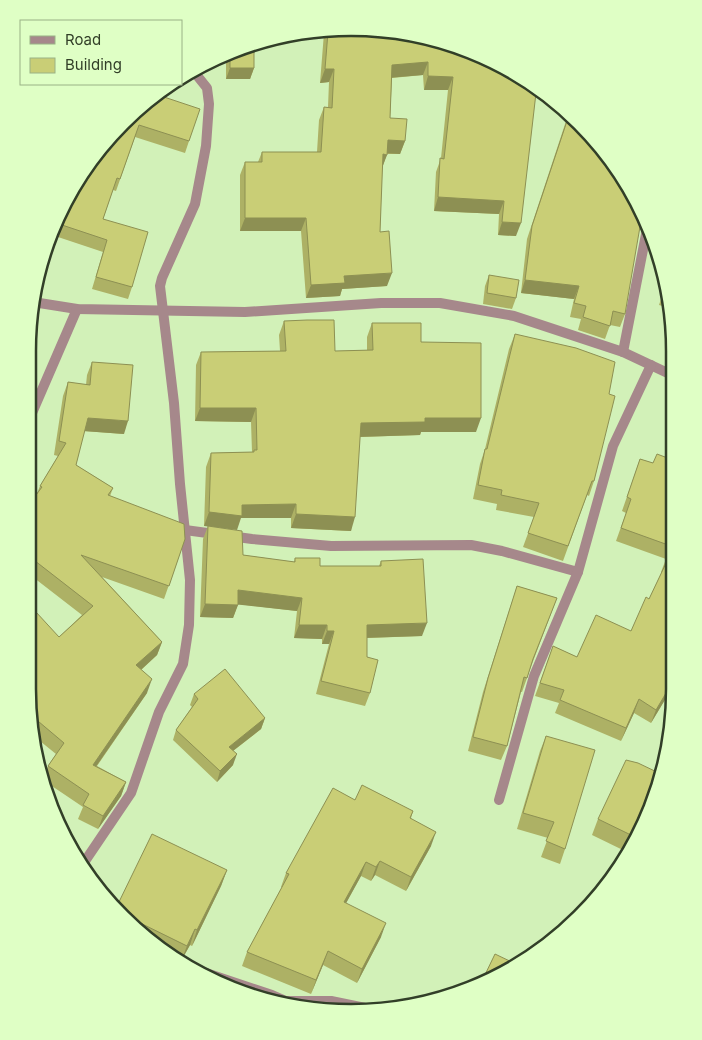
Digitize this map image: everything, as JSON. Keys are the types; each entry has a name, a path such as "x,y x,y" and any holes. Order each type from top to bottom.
{"street":[{"path":"87,861 131,793 159,712 183,664 189,625 190,580 174,402 160,286 195,204 206,146 209,104 207,88 198,76"},
{"path":"623,352 645,239"},
{"path":"40,303 77,309 246,312 381,303 440,303 514,316 623,352 666,372"},
{"path":"36,404 77,309"},
{"path":"499,800 534,676 578,572 613,446 651,365"},
{"path":"185,530 252,539 331,546 471,545 502,551 578,572"},
{"path":"314,1001 331,1001 344,1004"}],"building":[{"path":"351,36 392,39 432,47 471,60 508,78 536,96 521,223 502,222 504,201 438,197 440,158 444,159 453,77 428,76 428,62 392,65 390,118 407,119 405,141 388,140 387,155 383,154 380,232 389,231 392,273 344,276 345,283 311,285 306,218 245,218 245,162 262,162 262,152 321,152 324,107 332,108 334,69 325,69 328,37"},
{"path":"254,52 254,68 230,68 230,60"},
{"path":"164,97 200,109 189,141 139,125 120,179 117,178 103,219 148,232 132,287 96,277 107,240 63,225 78,194 101,159 128,128"},
{"path":"567,121 588,143 613,176 640,227 625,314 613,311 610,326 583,317 586,306 574,303 579,286 525,280 532,226"},
{"path":"489,275 519,280 516,298 487,293"},
{"path":"334,320 335,351 373,350 372,323 421,323 421,342 481,343 481,418 425,418 425,422 361,423 355,517 296,514 296,504 242,505 242,516 209,512 211,453 254,452 254,450 257,450 256,408 200,408 201,352 286,351 284,321"},
{"path":"515,334 576,348 615,362 609,394 615,396 594,481 592,481 568,546 528,533 539,503 501,495 502,490 478,485 485,449 487,449"},
{"path":"92,362 133,365 128,421 88,418 76,465 113,488 108,495 184,524 185,539 169,586 81,555 162,642 136,665 152,679 93,765 126,782 103,816 83,805 89,794 48,766 64,743 38,721 36,689 36,612 59,637 93,606 36,562 36,495 66,443 59,441 68,382 90,385"},
{"path":"657,454 666,457 666,544 621,528 631,499 627,497 640,459 653,463"},
{"path":"208,526 242,531 243,555 295,562 295,558 320,558 320,566 381,566 381,561 423,559 427,623 367,625 367,657 378,660 370,693 321,681 334,631 327,631 327,625 299,625 302,598 238,590 238,605 205,604"},
{"path":"666,563 666,693 656,710 639,699 626,728 560,700 564,690 540,683 553,646 577,657 596,615 631,631 646,597 649,599"},
{"path":"517,586 557,598 527,678 524,677 507,746 473,737 488,678"},
{"path":"225,669 265,718 229,747 237,754 220,771 176,730 198,699 194,694"},
{"path":"546,736 595,750 565,849 546,841 554,822 523,813"},
{"path":"626,760 655,771 642,809 630,834 598,819"},
{"path":"362,785 413,811 410,818 436,832 411,877 380,861 376,867 366,862 344,902 386,923 362,969 328,951 316,980 247,952 289,874 286,873 333,788 355,800"},
{"path":"152,834 227,870 187,946 139,923 119,902"},
{"path":"495,954 510,961 508,962 486,973"}]}
